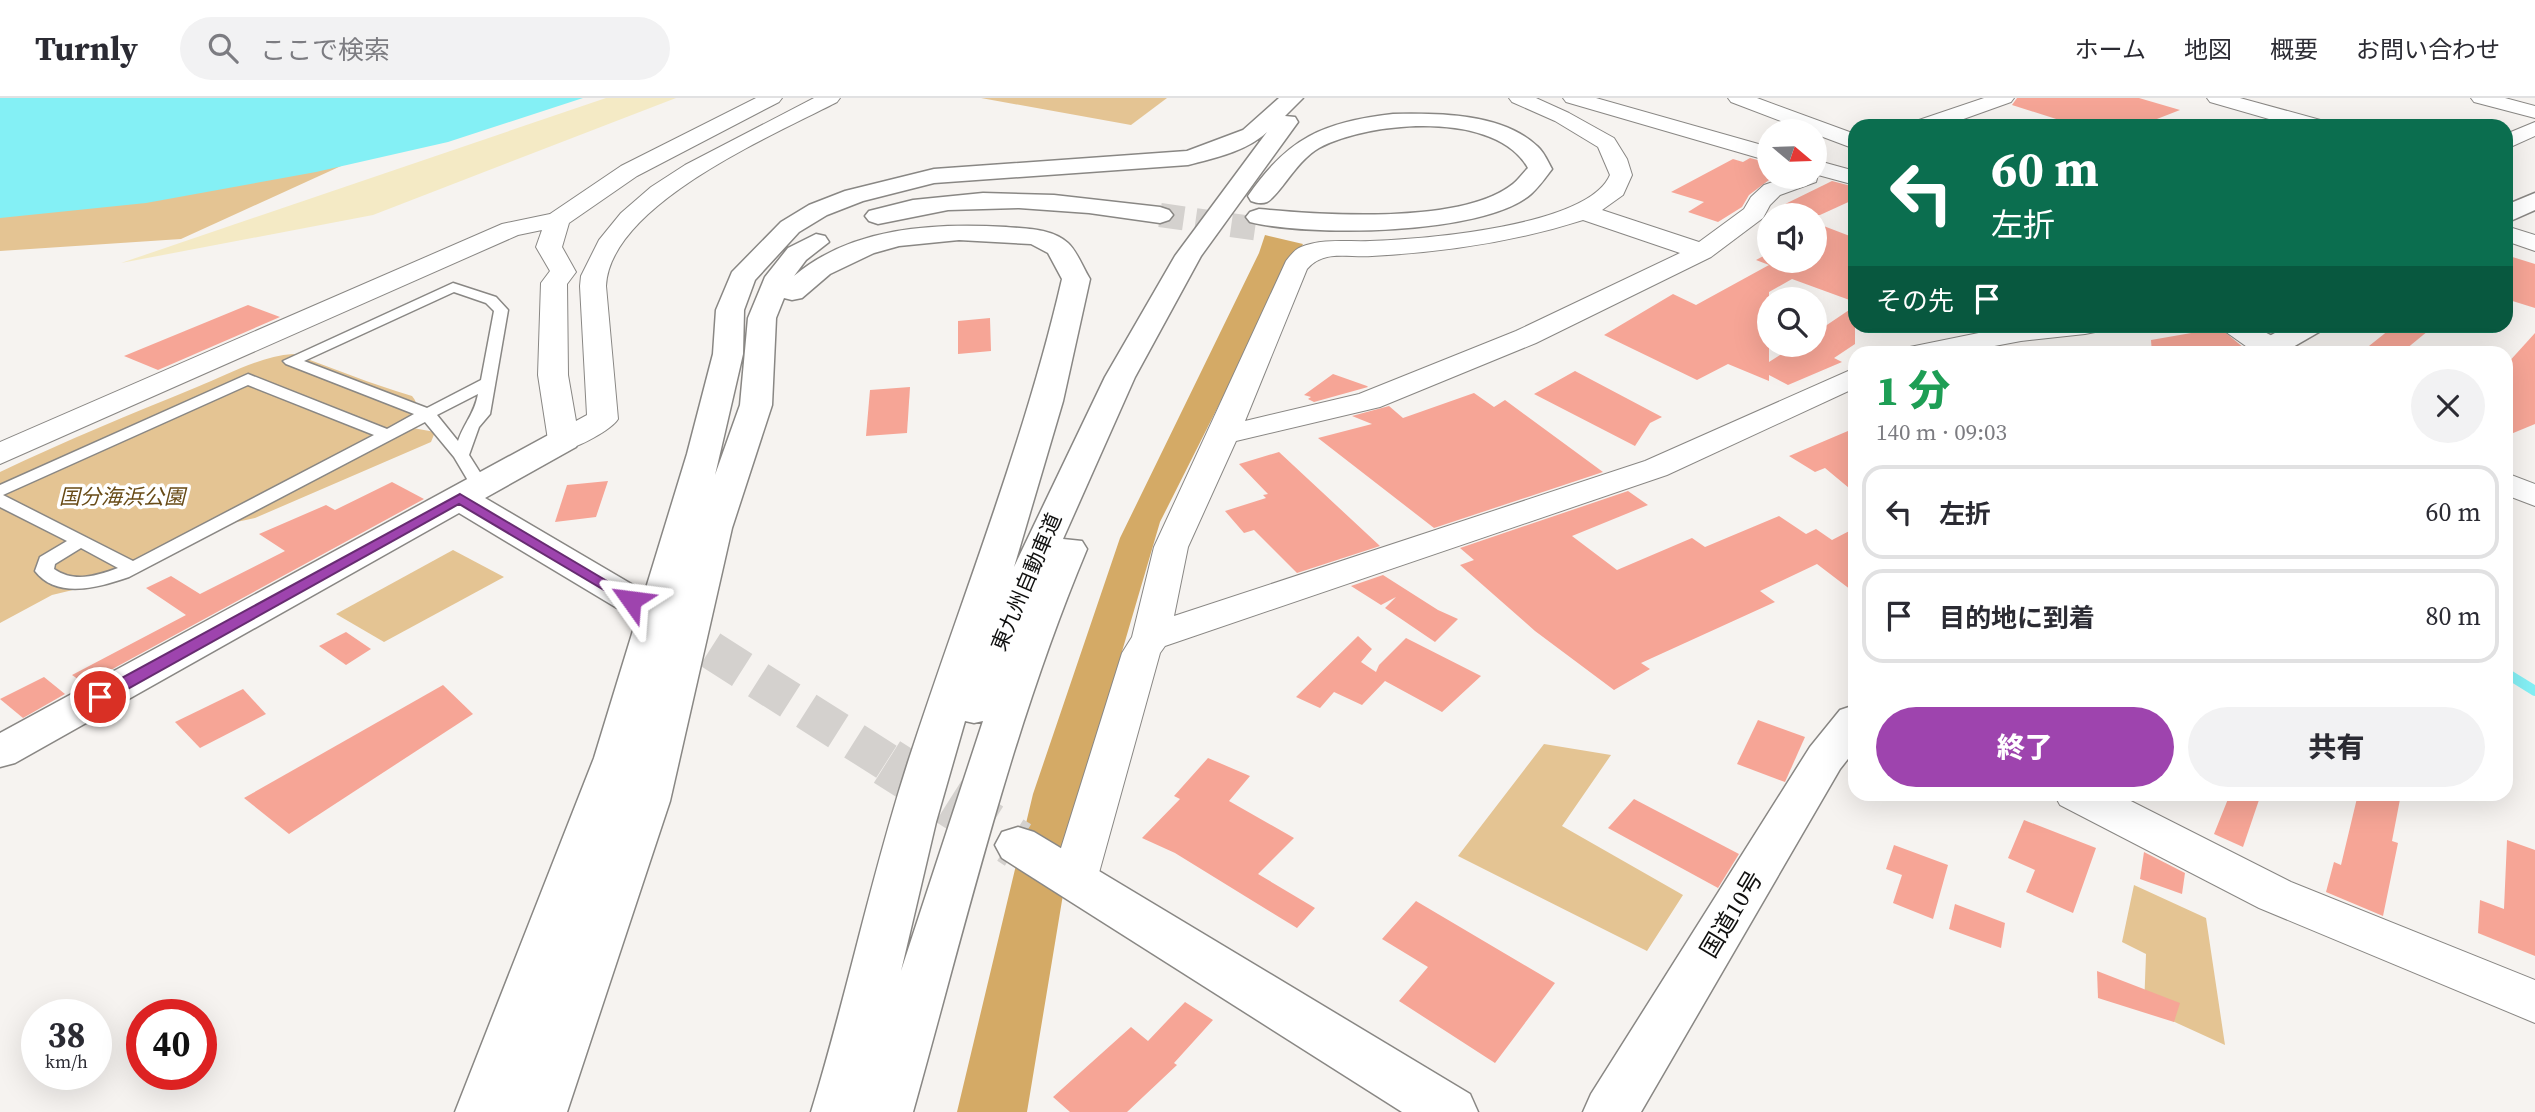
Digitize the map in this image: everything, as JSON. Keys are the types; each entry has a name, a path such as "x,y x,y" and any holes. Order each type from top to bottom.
{"main road":[{"path":"483,1112 616,758 715,410 728,354 730,310 742,278 790,227 854,195 934,176 1188,158 1217,150 1251,135 1293,98"},
{"name":"東九州自動車道","path":"839,1112 865,1016 952,766 1020,594 1073,475 1120,377 1188,256 1250,170 1308,98"},
{"name":"東九州自動車道","path":"885,1112 988,766 1048,597 1101,475 1218,246 1298,128 1323,98"},
{"path":"1456,98 1542,138 1562,156"},
{"path":"1218,246 1290,160 1306,146 1354,127 1404,120 1472,126 1499,134 1528,149 1537,158 1540,169 1535,179 1522,190 1485,207 1457,214 1370,223 1259,223 1337,233 1433,229 1527,206 1553,190"},
{"path":"539,1112 647,801 714,528 756,405 762,318 779,277 797,254 847,226 932,205 1008,199 1165,211 1052,190 1005,189 926,194 883,203 837,218 771,246"},
{"path":"2513,211 2535,200"},
{"path":"762,318 820,268 865,247 898,238 959,232 1036,237 1058,248 1076,279 1064,341 1002,552 931,761 865,1016"},
{"path":"2277,346 2298,333"},
{"path":"0,752 564,440"},
{"path":"469,491 631,600"},
{"name":"国道10号","path":"1611,1112 1825,758 1848,734"},
{"path":"1018,845 1450,1112"}],"street":[{"path":"0,454 511,229 558,220 629,171 772,98"},
{"path":"558,220 549,247 563,272 554,283 553,375 564,440 603,419 593,278 603,251 627,219 653,195 686,173 830,98"},
{"path":"1074,880 1141,653 1151,637 1171,547 1223,435 1295,267 1307,253 1330,248 1369,249 1465,241 1546,224 1584,212 1615,190 1621,175 1616,159 1606,143 1587,130 1519,98"},
{"path":"1573,98 1757,151"},
{"path":"1738,98 1848,139"},
{"path":"1944,119 2004,98"},
{"path":"2217,98 2291,119"},
{"path":"2481,98 2535,112"},
{"path":"2273,114 2297,103"},
{"path":"2513,139 2535,128"},
{"path":"699,133 747,142"},
{"path":"1827,167 1848,156"},
{"path":"1827,174 1848,177"},
{"path":"1223,435 1369,401 1526,337 1702,252 1754,213 1759,202 1774,189"},
{"path":"1584,212 1702,252"},
{"path":"2513,235 2535,243"},
{"path":"1946,346 2016,333"},
{"path":"2245,333 2261,346"},
{"path":"1151,637 1656,468 1848,380"},
{"path":"2513,486 2535,496"},
{"path":"2093,801 2275,895 2535,1002"}],"lane":[{"path":"461,455 471,426 482,414 501,310 491,300 453,287 290,361 426,413 461,455 469,491"},
{"path":"0,491 248,379 386,434"},
{"path":"80,541 47,561 44,571 56,582 81,584 109,578 133,568 488,382"},
{"path":"0,500 133,568"}],"green space":[{"path":"0,98 490,98 181,239 0,251"},
{"path":"981,98 1167,98 1131,125"},
{"name":"国分海浜公園","path":"293,354 412,396 417,407 413,428 435,432 431,442 255,518 232,523 102,583 52,595 0,623 0,472 244,367 269,358"},
{"path":"453,550 504,577 384,642 336,614"},
{"path":"1544,744 1611,755 1562,826 1683,895 1647,951 1458,856"},
{"path":"2134,885 2206,918 2225,1045 2144,1008 2146,954 2122,942"}],"shaded area":[{"path":"1265,235 1303,244 1160,522 1079,798 1027,1112 957,1112 1033,794 1120,538 1259,253"}],"sand":[{"path":"606,98 676,98 373,215 121,263"}],"water":[{"path":"0,98 583,98 448,142 316,172 146,203 0,218"}],"building":[{"path":"2017,98 2139,98 2180,110 2157,119 2056,119 2012,105"},
{"path":"1750,158 1757,160 1757,189 1749,195 1742,207 1718,222 1688,212 1704,202 1671,192 1733,159 1743,162"},
{"path":"1832,181 1848,185 1848,202 1827,212 1827,203 1787,203 1816,189 1827,189 1827,183"},
{"path":"1827,227 1848,235 1848,299 1827,292 1827,287 1814,287 1792,279 1778,287 1757,287 1757,357 1769,357 1769,362 1777,357 1827,357 1827,325 1848,311 1848,333 1855,333 1855,344 1848,346 1834,358 1842,362 1788,385 1769,375 1769,381 1728,364 1697,380 1604,335 1673,294 1696,305 1757,272 1827,273"},
{"path":"2513,257 2535,264 2535,308 2513,301"},
{"path":"248,305 280,317 158,370 124,356"},
{"path":"990,318 991,351 958,354 958,321"},
{"path":"2191,333 2226,333 2242,346 2151,346 2151,340"},
{"path":"2385,333 2426,333 2410,346 2369,346"},
{"path":"2535,333 2535,424 2513,433 2513,357"},
{"path":"1575,371 1662,417 1650,423 1635,446 1534,394"},
{"path":"1333,374 1368,387 1314,402 1308,399 1311,397 1304,395"},
{"path":"910,387 907,433 866,436 870,390"},
{"path":"1474,393 1494,407 1505,400 1603,472 1434,528 1318,438 1372,424 1352,416 1389,406 1403,418"},
{"path":"1848,431 1848,487 1825,468 1815,472 1789,456"},
{"path":"1279,452 1380,546 1297,573 1254,530 1244,533 1225,511 1266,498 1263,495 1268,494 1239,464"},
{"path":"608,481 596,517 555,522 567,485"},
{"path":"392,482 424,499 85,684 72,675 186,615 146,588 171,576 200,594 285,551 259,534 326,505 335,510"},
{"path":"1628,491 1648,505 1572,536 1617,570 1692,538 1705,547 1779,516 1806,534 1816,529 1832,540 1848,532 1848,588 1817,564 1760,591 1775,602 1641,663 1650,669 1614,690 1535,631 1460,565 1474,560 1460,548"},
{"path":"1383,575 1438,610 1458,619 1435,642 1385,608 1396,597 1381,605 1351,586"},
{"path":"346,632 371,649 346,665 319,646"},
{"path":"1358,636 1372,649 1361,662 1376,672 1379,665 1406,638 1481,676 1442,712 1385,681 1362,705 1334,692 1320,708 1296,697"},
{"path":"44,677 65,694 23,718 0,699"},
{"path":"443,685 473,714 289,834 244,798"},
{"path":"243,689 266,714 200,748 175,722"},
{"path":"1758,720 1805,737 1785,782 1737,764"},
{"path":"1208,758 1250,776 1229,801 1294,838 1258,874 1315,908 1297,928 1175,853 1142,838 1180,799 1174,796"},
{"path":"1634,799 1739,854 1718,888 1608,828"},
{"path":"2227,801 2259,801 2243,847 2214,834"},
{"path":"2356,801 2400,801 2392,841 2398,843 2383,916 2326,892 2334,862 2341,865"},
{"path":"2024,820 2096,848 2073,913 2026,892 2035,870 2008,858"},
{"path":"2507,840 2535,850 2535,956 2478,933 2480,900 2504,909"},
{"path":"1894,845 1948,865 1933,919 1893,903 1902,875 1886,869"},
{"path":"2144,852 2185,873 2182,894 2140,879"},
{"path":"1416,901 1555,983 1495,1063 1399,1001 1428,967 1382,939"},
{"path":"1955,904 2005,923 2001,948 1949,929"},
{"path":"2097,971 2180,1003 2174,1022 2098,998"},
{"path":"1185,1002 1213,1020 1174,1063 1177,1065 1127,1112 1070,1112 1053,1097 1131,1027 1148,1041"}],"waterway":[{"path":"2513,677 2535,691"}],"tunnel":[{"path":"1160,215 1259,229"},
{"path":"662,619 890,764"},
{"path":"887,762 1018,845"}],"route":[{"path":"100,697 460,498 631,600"}]}
